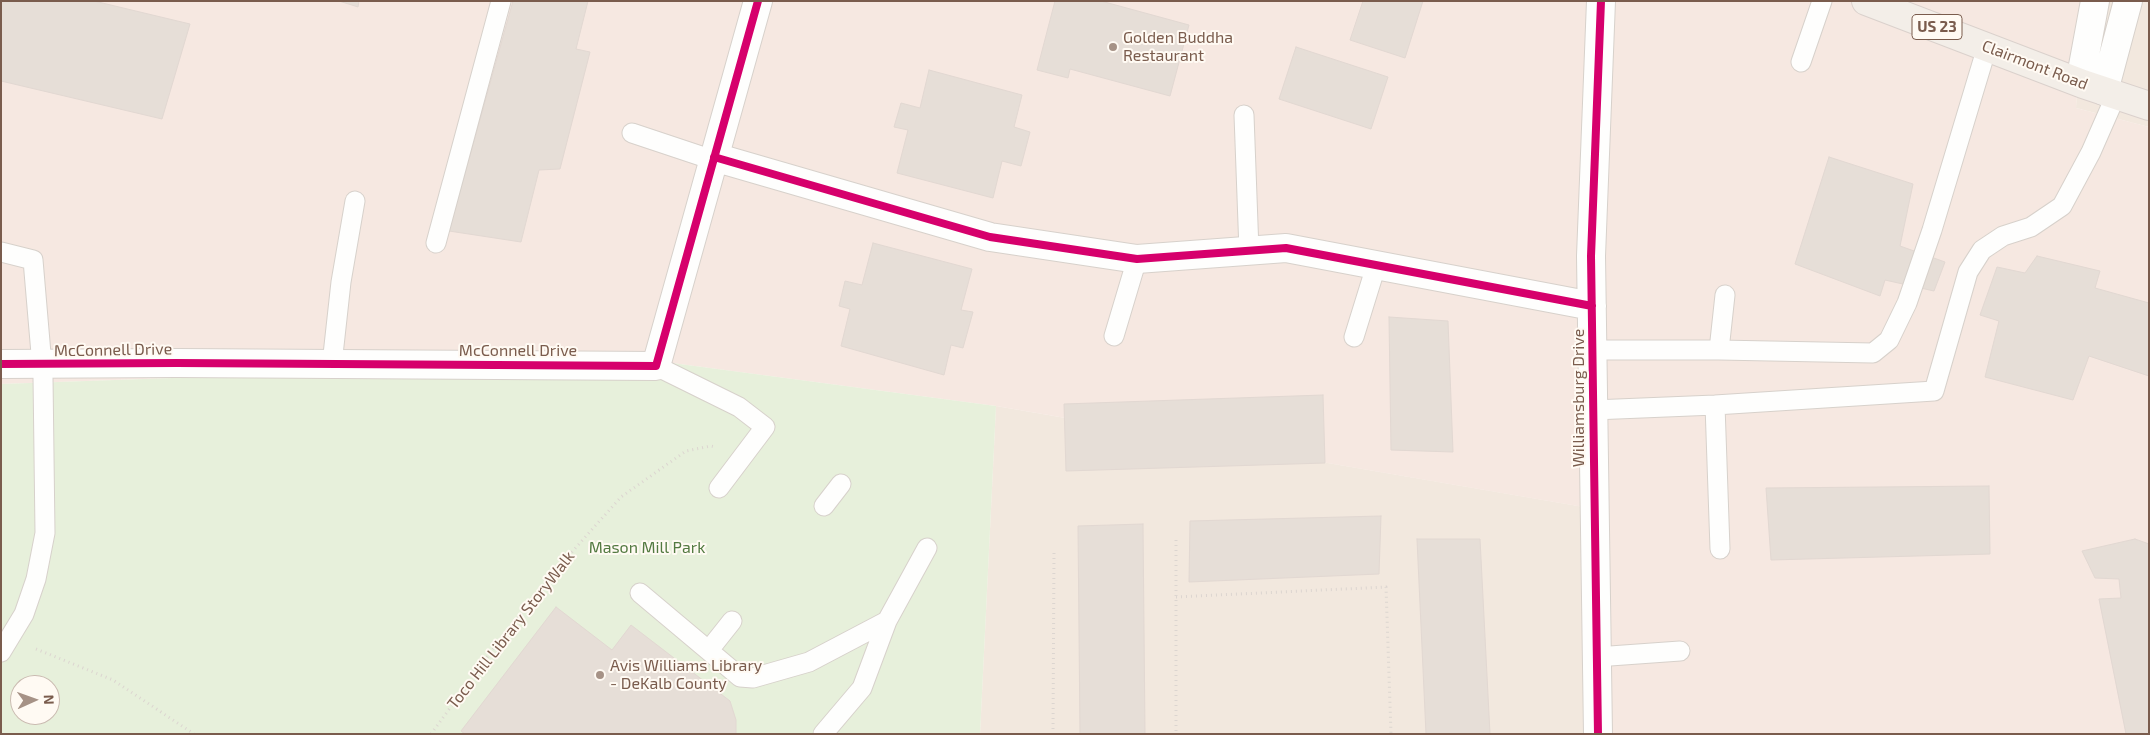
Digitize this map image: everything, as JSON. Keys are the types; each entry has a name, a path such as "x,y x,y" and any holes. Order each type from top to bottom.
{"main road":[{"name":"Clairmont Road","path":"1880,3 1987,47 2149,106"}],"street":[{"path":"656,366 758,1"},
{"name":"Williamsburg Drive","path":"1598,734 1592,256 1601,1"},
{"path":"2095,1 2100,89"},
{"path":"2100,89 2128,1"},
{"path":"714,159 990,237 1137,259 1286,248 1592,306"},
{"name":"McConnell Drive","path":"1,364 656,366"}],"lane":[{"path":"436,244 501,1"},
{"path":"1801,62 1822,1"},
{"path":"1592,350 1873,352 1889,340 1906,303 1932,230 1987,47"},
{"path":"1593,410 1715,405 1934,390 1968,272 1982,250 2003,236 2031,228 2062,206 2089,156 2100,89"},
{"path":"1244,115 1249,251"},
{"path":"632,133 714,159"},
{"path":"332,364 341,282 355,201"},
{"path":"1,252 33,260 41,364 45,533 36,579 24,614 1,652"},
{"path":"1114,336 1137,259"},
{"path":"1354,337 1376,266"},
{"path":"1719,350 1725,295"},
{"path":"656,366 739,407 765,427 719,488"},
{"path":"1715,405 1720,549"},
{"path":"824,506 841,484"},
{"path":"823,734 862,688 886,621 927,548"},
{"path":"640,592 740,677 753,678 809,662 886,621"},
{"path":"708,650 732,621"},
{"path":"1596,657 1680,651"}],"path":[{"path":"1176,540 1176,734"},
{"path":"1053,734 1054,551"},
{"path":"1176,597 1386,587 1391,734"},
{"path":"36,649 113,680 194,734"}],"shaded area":[{"path":"1,1 2083,1 2076,108 2149,127 2149,734 1604,734 1595,509 996,406 657,361 1,384"},
{"path":"2083,1 2149,1 2149,127 2076,108"},
{"path":"996,406 1596,509 1604,734 980,734"}],"green space":[{"name":"Mason Mill Park","path":"657,361 996,406 980,734 1,734 1,384"}],"building":[{"path":"1,1 94,1 190,24 162,119 1,81"},
{"path":"339,1 359,1 358,7"},
{"path":"513,1 588,1 576,49 590,52 560,169 539,170 521,242 449,231"},
{"name":"Golden Buddha Restaurant","path":"1055,1 1101,1 1189,25 1170,96 1070,69 1068,78 1037,70"},
{"path":"1363,1 1423,1 1405,58 1350,40"},
{"path":"1296,47 1388,77 1371,129 1279,99"},
{"path":"929,70 1022,95 1014,127 1030,132 1021,166 1002,161 993,198 897,173 908,130 894,127 901,103 920,108"},
{"path":"1829,157 1913,184 1900,246 1945,262 1934,291 1885,280 1880,296 1795,264"},
{"path":"873,243 972,269 961,310 973,312 963,348 951,345 944,375 841,346 850,309 839,306 845,281 862,285"},
{"path":"2037,256 2100,271 2095,288 2149,303 2149,376 2089,356 2073,400 1985,377 1999,321 1980,315 1997,267 2025,273"},
{"path":"1389,317 1448,321 1453,452 1391,450"},
{"path":"1323,395 1325,463 1066,471 1064,404"},
{"path":"1989,486 1990,554 1771,560 1766,488"},
{"path":"1381,516 1379,574 1189,582 1190,521"},
{"path":"1143,524 1145,734 1080,734 1078,526"},
{"path":"1417,539 1480,539 1490,734 1426,734"},
{"path":"2135,539 2149,544 2149,734 2126,734 2099,599 2121,598 2119,579 2095,578 2082,551"},
{"name":"Avis Williams Library - DeKalb County","path":"556,607 612,650 631,625 730,701 736,720 736,734 465,734 461,731"}],"cycle path":[{"path":"1,364 176,363 656,366 758,1"},
{"path":"1598,734 1591,256 1601,1"},
{"path":"714,157 990,237 1137,259 1286,248 1592,306"}],"place":[{"name":"Golden Buddha Restaurant","path":"1113,47"},
{"name":"Avis Williams Library - DeKalb County","path":"600,675"}]}
